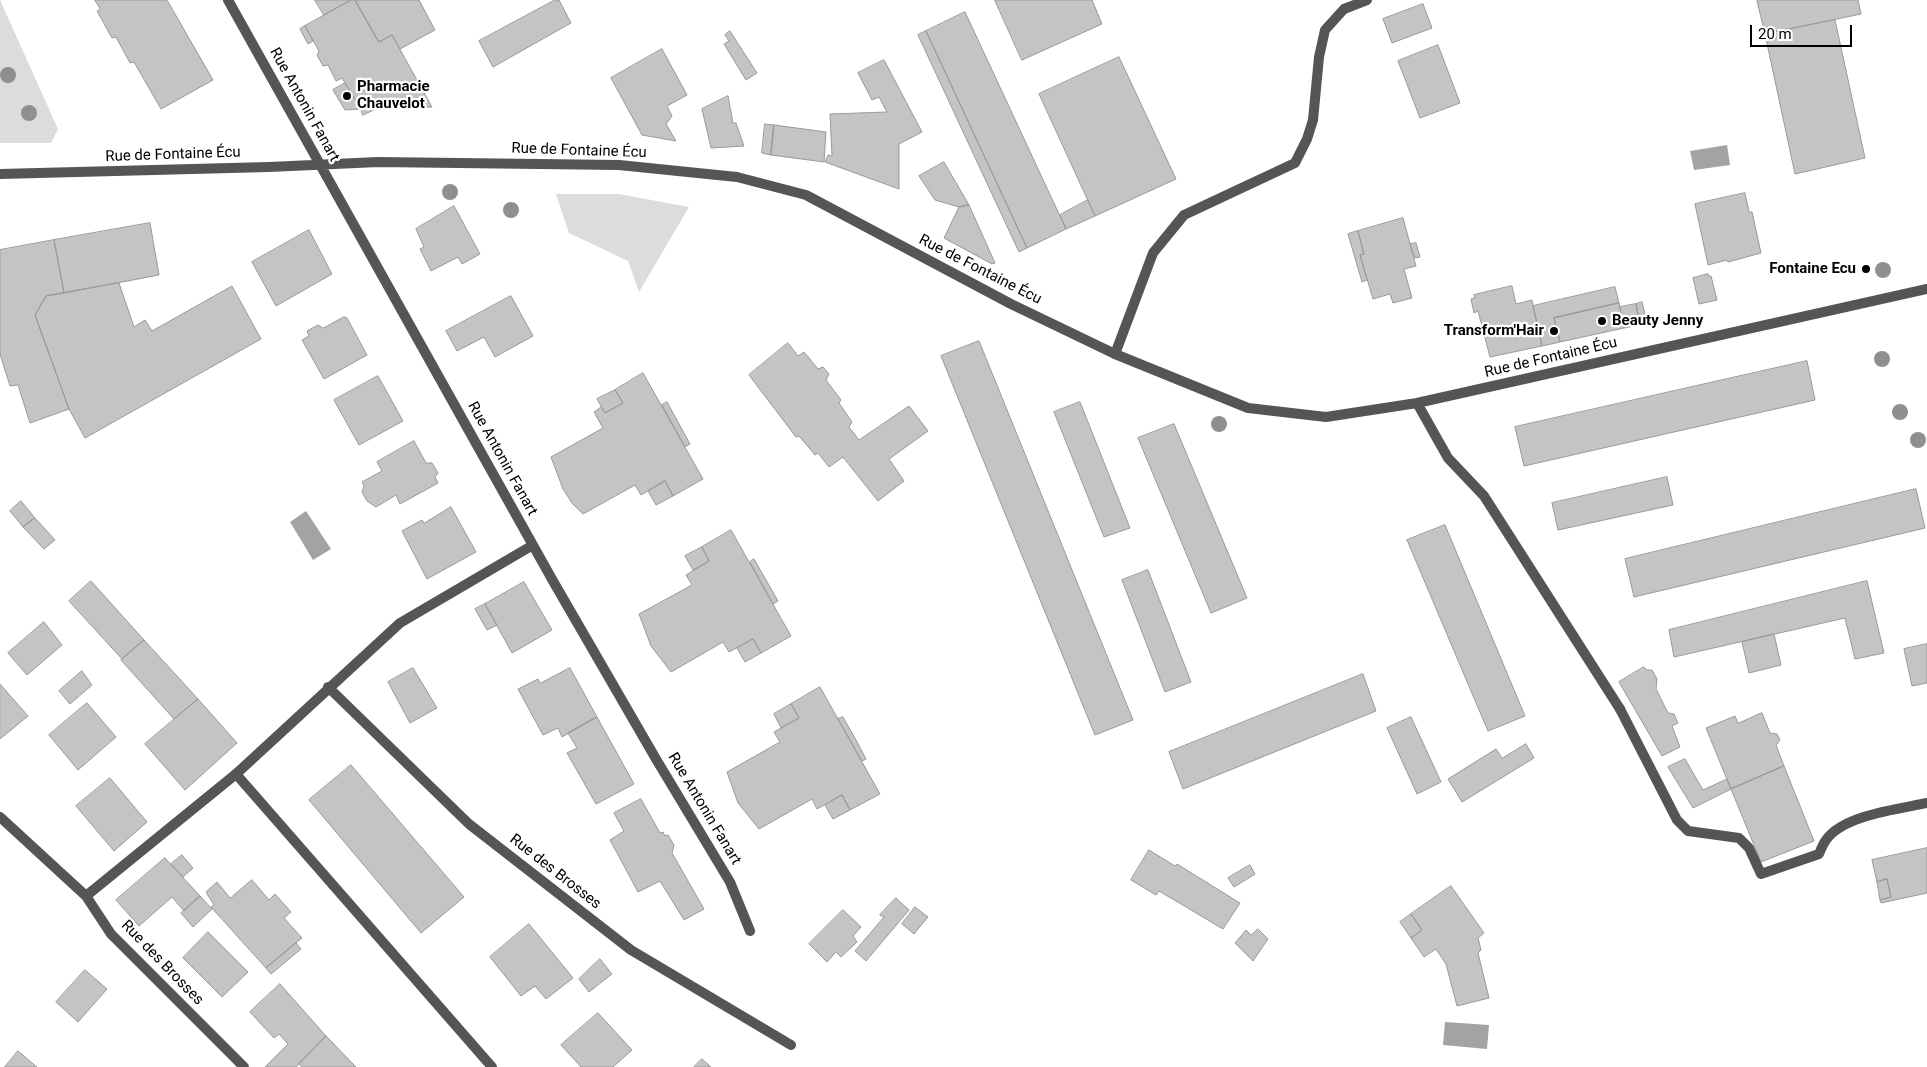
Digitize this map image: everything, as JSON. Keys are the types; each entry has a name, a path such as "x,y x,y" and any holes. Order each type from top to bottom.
{"street":[{"name":"Rue Antonin Fanart","path":"228,0 533,545 651,750 730,882 750,931"},
{"path":"1115,354 1153,253 1184,215 1295,163 1307,140 1313,120 1319,57 1325,30 1344,9 1368,0"},
{"name":"Rue de Fontaine Écu","path":"0,174 269,167 318,163 620,165 737,177 806,195 1011,304 1115,354 1248,408 1326,417 1417,403 1927,289"},
{"path":"1417,403 1448,458 1484,496 1620,709 1677,820 1688,831 1739,838 1748,848 1761,874 1819,854 1826,838 1845,824 1883,812 1927,803"},
{"path":"86,896 236,774 328,687 400,623 533,545"},
{"name":"Rue des Brosses","path":"328,687 469,824 631,950 791,1045"},
{"path":"236,774 492,1067"},
{"name":"Rue des Brosses","path":"0,817 86,896 111,934 244,1067"}],"shaded area":[{"path":"0,0 58,129 51,143 0,143"},
{"path":"1727,145 1730,165 1694,170 1690,151"},
{"path":"556,194 619,194 689,207 639,292 628,261 569,233"},
{"path":"306,511 331,549 313,560 290,522"},
{"path":"1445,1022 1489,1025 1487,1049 1443,1045"}],"building":[{"path":"95,0 167,0 213,80 161,109 134,62 130,63 116,37 112,38 97,11 100,9"},
{"path":"315,0 351,0 324,15"},
{"path":"351,0 355,0 379,42 392,35 432,107 361,109 342,78 336,81 328,65 323,66 317,55 319,51 305,26"},
{"path":"355,0 419,0 435,30 400,49 392,35 379,42"},
{"path":"555,0 559,0 571,23 493,67 479,41"},
{"path":"995,0 1092,0 1102,24 1022,60"},
{"path":"1858,0 1861,14 1765,34 1757,1"},
{"path":"1423,4 1432,28 1392,43 1383,19"},
{"path":"965,12 1066,229 1027,248 926,31"},
{"path":"1835,20 1865,158 1795,174 1765,34"},
{"path":"305,26 313,41 308,44 300,29"},
{"path":"730,31 757,73 746,80 724,44 729,41 725,35"},
{"path":"926,31 1027,248 1019,252 918,35"},
{"path":"1438,45 1460,103 1420,118 1398,61"},
{"path":"662,49 687,95 667,106 672,116 666,124 676,141 642,135 611,78"},
{"path":"1119,57 1176,179 1095,216 1039,94"},
{"path":"884,60 922,132 899,144 899,189 825,162 828,155 832,156 830,114 887,112 879,97 872,100 858,73"},
{"path":"345,83 361,109 345,110 333,90"},
{"path":"728,96 733,123 736,123 744,146 711,148 702,109"},
{"path":"361,109 376,109 363,115"},
{"path":"765,124 774,125 771,155 762,153"},
{"path":"774,125 826,132 824,162 771,155"},
{"path":"944,162 969,205 959,207 935,200 919,176"},
{"path":"1745,193 1749,212 1752,212 1761,253 1708,265 1695,204"},
{"path":"1088,200 1095,216 1066,229 1060,215"},
{"path":"969,205 995,263 992,264 944,238 959,207"},
{"path":"454,206 480,254 462,264 458,257 431,271 420,249 424,247 416,229"},
{"path":"1403,218 1416,266 1404,269 1412,298 1393,303 1390,294 1373,299 1360,255 1364,254 1358,231"},
{"path":"150,223 159,275 64,293 54,240"},
{"path":"309,230 332,274 276,306 252,262"},
{"path":"1358,231 1364,254 1360,255 1367,280 1362,282 1348,234"},
{"path":"54,240 64,293 46,296 35,315 69,409 30,423 18,385 10,386 0,354 0,250"},
{"path":"1416,243 1420,257 1415,258 1410,244"},
{"path":"1708,274 1708,276 1711,276 1717,300 1699,304 1693,278"},
{"path":"119,283 134,327 145,320 152,331 232,286 261,339 85,438 69,409 35,315 46,296"},
{"path":"1512,286 1516,304 1532,300 1542,346 1490,357 1478,311 1474,313 1471,299 1475,298 1474,295"},
{"path":"1615,287 1619,303 1554,318 1560,342 1542,346 1533,306"},
{"path":"511,296 533,336 495,357 484,337 457,351 446,331"},
{"path":"1642,302 1647,323 1640,325 1636,304"},
{"path":"1619,303 1624,328 1560,342 1554,318"},
{"path":"1636,304 1640,325 1624,328 1620,307"},
{"path":"344,317 347,318 367,355 324,379 302,340 309,336 307,331 318,325 323,328"},
{"path":"979,341 1133,720 1095,735 941,356"},
{"path":"788,343 798,356 804,352 818,369 823,367 829,374 826,380 841,400 839,403 852,422 849,427 859,440 909,406 928,431 889,459 904,481 878,501 843,457 829,467 818,453 815,455 799,436 796,437 749,375"},
{"path":"1807,361 1815,400 1524,466 1515,427"},
{"path":"643,373 703,479 673,496 665,481 641,495 635,485 583,514 572,503 563,489 551,457 603,428 594,412 601,407 605,413 623,403 615,390"},
{"path":"378,376 403,421 359,445 334,400"},
{"path":"615,390 623,403 605,413 597,399"},
{"path":"667,402 690,444 685,447 662,405"},
{"path":"1080,402 1130,528 1104,537 1054,412"},
{"path":"1174,424 1247,598 1211,613 1138,438"},
{"path":"414,441 426,463 432,463 438,473 435,477 438,483 400,504 396,495 376,507 367,501 362,492 364,486 362,482 382,471 377,462"},
{"path":"1667,477 1673,505 1558,530 1552,503"},
{"path":"665,481 673,496 656,505 648,491"},
{"path":"1916,489 1925,528 1634,597 1625,559"},
{"path":"21,501 35,518 23,527 10,511"},
{"path":"451,507 476,552 427,579 402,531 422,520 424,523"},
{"path":"35,518 55,540 44,549 23,527"},
{"path":"1445,525 1525,716 1488,731 1407,540"},
{"path":"731,530 791,636 761,653 753,639 729,652 723,642 671,672 651,646 639,614 692,585 686,575 709,561 702,547"},
{"path":"702,547 709,561 693,570 685,556"},
{"path":"754,559 778,601 773,604 750,562"},
{"path":"1148,570 1191,682 1165,692 1122,580"},
{"path":"91,581 144,640 122,659 69,601"},
{"path":"1867,581 1884,653 1855,659 1845,618 1674,657 1669,630"},
{"path":"524,582 552,630 512,653 485,604"},
{"path":"485,604 497,625 487,630 475,609"},
{"path":"44,622 62,645 27,675 8,653"},
{"path":"1774,634 1781,665 1749,673 1742,642"},
{"path":"753,639 761,653 745,662 737,648"},
{"path":"144,640 198,699 174,719 121,660"},
{"path":"1927,644 1927,683 1912,686 1904,649"},
{"path":"1644,667 1647,670 1652,670 1657,679 1656,689 1668,713 1674,714 1678,723 1672,726 1680,747 1662,756 1619,682"},
{"path":"413,668 437,708 410,723 388,682"},
{"path":"570,668 597,717 562,737 558,728 543,735 518,689 538,679 540,683"},
{"path":"82,671 92,685 70,704 59,691"},
{"path":"1363,674 1376,711 1183,789 1169,752"},
{"path":"0,684 28,716 0,739"},
{"path":"820,687 880,794 850,810 842,795 817,809 812,799 759,829 738,803 727,772 780,742 774,732 799,718 791,704"},
{"path":"198,699 237,743 185,790 145,744"},
{"path":"87,703 116,737 78,770 49,735"},
{"path":"791,704 799,718 781,728 774,714"},
{"path":"1762,713 1770,733 1777,734 1780,740 1776,745 1784,766 1731,789 1706,728 1735,716 1738,723"},
{"path":"597,717 634,784 596,804 567,753 577,748 568,733"},
{"path":"843,717 866,759 862,761 838,719"},
{"path":"1411,717 1441,782 1417,794 1387,728"},
{"path":"1526,744 1534,758 1462,802 1448,779 1496,749 1502,758"},
{"path":"1685,759 1703,790 1727,779 1731,789 1693,808 1668,767"},
{"path":"351,765 464,897 421,933 309,800"},
{"path":"1784,766 1814,841 1761,862 1731,789"},
{"path":"110,778 147,822 114,851 76,806"},
{"path":"842,795 850,810 833,819 825,805"},
{"path":"641,799 660,833 663,832 665,836 668,835 674,845 672,853 704,909 684,920 660,881 638,892 610,840 624,831 614,813"},
{"path":"1927,848 1927,893 1881,903 1880,900 1891,897 1887,879 1877,882 1872,860"},
{"path":"1149,850 1175,866 1177,864 1240,903 1223,929 1159,891 1156,895 1131,880"},
{"path":"182,855 193,868 183,877 171,864"},
{"path":"165,858 200,896 184,911 172,897 139,926 116,900"},
{"path":"1250,865 1255,874 1234,887 1228,878"},
{"path":"1887,879 1891,897 1880,900 1877,882"},
{"path":"252,880 269,900 275,894 291,912 284,918 302,938 266,968 211,907 214,905 206,892 217,882 230,898"},
{"path":"1451,886 1484,933 1478,938 1481,950 1478,953 1489,998 1457,1006 1446,964 1436,949 1424,957 1411,938 1422,930 1411,914"},
{"path":"200,896 212,909 193,927 181,913"},
{"path":"896,898 909,910 866,961 855,951 884,917 880,915"},
{"path":"915,907 928,917 914,934 902,924"},
{"path":"843,910 861,927 853,936 857,942 841,957 836,952 827,962 809,944"},
{"path":"1411,914 1422,930 1411,938 1400,922"},
{"path":"529,924 573,978 546,999 535,986 521,996 490,957"},
{"path":"1258,929 1268,939 1253,961 1235,943 1246,930 1251,935"},
{"path":"208,932 248,972 222,997 183,958"},
{"path":"296,943 301,949 271,974 266,968"},
{"path":"600,959 612,974 589,992 579,979"},
{"path":"85,970 107,989 78,1022 56,1002"},
{"path":"280,984 326,1036 296,1067 265,1067 288,1044 279,1034 274,1038 250,1012"},
{"path":"598,1013 632,1050 613,1067 581,1067 561,1045"},
{"path":"326,1036 356,1067 302,1067 299,1064"},
{"path":"18,1051 37,1067 5,1067"},
{"path":"702,1059 711,1067 694,1067"}],"place":[{"name":"Pharmacie Chauvelot","path":"347,96"},
{"name":"Fontaine Ecu","path":"1866,269"},
{"name":"Beauty Jenny","path":"1602,321"},
{"name":"Transform'Hair","path":"1554,331"}]}
